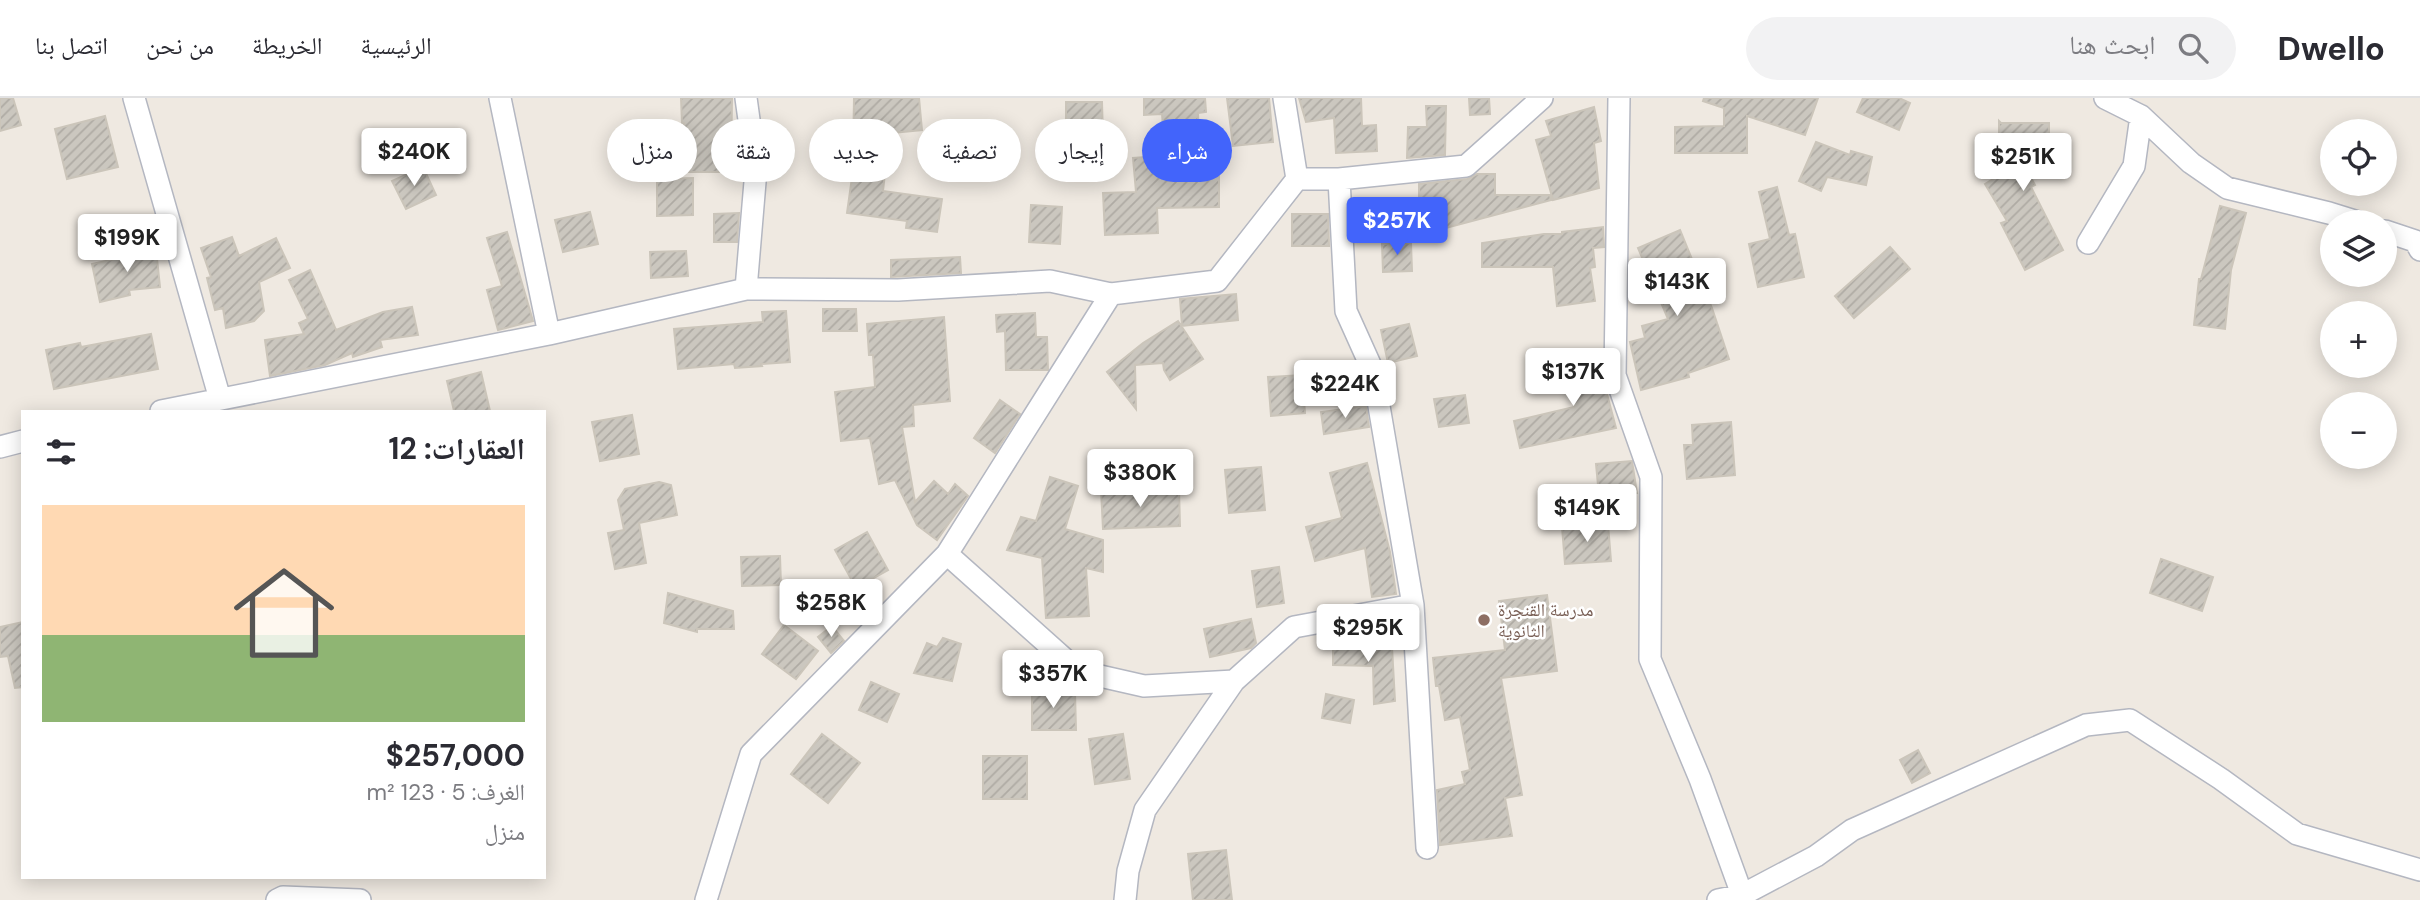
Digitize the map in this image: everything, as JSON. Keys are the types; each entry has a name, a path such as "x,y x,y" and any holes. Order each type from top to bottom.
{"street":[{"path":"134,98 220,399"},
{"path":"500,98 550,334"},
{"path":"746,98 756,170 746,289"},
{"path":"166,410 550,334 746,289 898,290 1050,282 1111,294 1217,281 1297,179 1284,98"},
{"path":"1297,179 1339,179 1466,166 1542,98"},
{"path":"1619,98 1615,374 1651,477 1650,659 1700,779 1743,898"},
{"path":"2105,98 2141,116 2190,163 2227,188 2320,211"},
{"path":"2088,243 2134,166 2141,116"},
{"path":"1339,179 1346,310 1373,371 1413,605 1427,848"},
{"path":"2397,235 2415,241 2420,250"},
{"path":"706,900 751,754 947,554 1111,294"},
{"path":"0,447 21,442"},
{"path":"947,554 1078,671 1144,686 1234,681"},
{"path":"1125,900 1128,871 1145,810 1234,681 1294,627 1413,605"},
{"path":"1718,900 1743,898 1816,856 1852,830 2086,725 2130,720 2221,779 2297,834 2420,870"},
{"path":"277,900 283,897 360,900"}],"building":[{"path":"0,98 13,98 21,125 0,131"},
{"path":"681,98 732,98 732,119 711,119 711,172 697,172 697,119 682,119"},
{"path":"854,98 919,98 921,119 917,119 917,130 903,132 903,119 854,119"},
{"path":"1144,98 1205,98 1206,112 1198,113 1198,119 1162,119 1162,114 1144,115"},
{"path":"1227,98 1269,98 1273,142 1233,146 1232,119 1230,119"},
{"path":"1299,98 1361,98 1362,126 1376,125 1377,151 1336,153 1334,118 1306,122"},
{"path":"1469,98 1489,98 1490,114 1470,115"},
{"path":"1704,98 1818,98 1805,135 1747,116 1747,153 1675,153 1675,127 1724,126 1724,108 1703,101"},
{"path":"1863,98 1899,98 1910,103 1899,130 1857,112"},
{"path":"1066,102 1102,102 1102,119 1066,119"},
{"path":"1426,106 1446,106 1445,155 1407,158 1408,127 1427,127"},
{"path":"1594,107 1601,141 1594,143 1599,188 1553,200 1536,140 1551,136 1546,121"},
{"path":"105,116 118,167 67,179 55,129"},
{"path":"1999,121 2049,123 2049,154 2018,154 2035,185 2031,187 2063,250 2025,270 2001,223 2007,221 1985,184 1999,175"},
{"path":"1816,142 1850,155 1851,151 1872,157 1866,185 1827,177 1821,191 1799,181"},
{"path":"1142,157 1142,182 1219,182 1219,207 1157,208 1158,233 1105,235 1103,193 1136,192 1133,158"},
{"path":"423,167 436,195 406,209 392,181"},
{"path":"1477,174 1495,174 1495,195 1550,195 1551,200 1427,233 1427,202 1419,202 1419,184 1467,179"},
{"path":"657,182 693,182 693,215 657,216"},
{"path":"851,182 884,182 883,191 942,199 937,232 906,228 907,221 847,213"},
{"path":"1777,187 1789,235 1795,234 1804,277 1758,287 1749,244 1770,239 1759,192"},
{"path":"1031,205 1062,207 1060,244 1029,242"},
{"path":"2220,206 2246,213 2231,270 2225,329 2194,325 2199,279"},
{"path":"590,212 598,244 563,252 555,220"},
{"path":"739,213 737,242 714,242 714,214"},
{"path":"1292,214 1328,214 1329,246 1292,246"},
{"path":"1603,227 1604,247 1593,248 1595,267 1590,268 1595,301 1557,306 1553,267 1482,267 1482,243"},
{"path":"1680,230 1712,308 1729,359 1688,373 1689,377 1641,390 1630,342 1645,338 1642,326 1668,319 1638,248"},
{"path":"507,232 533,321 498,330 487,290 502,286 487,238"},
{"path":"232,237 239,256 276,238 290,268 259,282 264,311 254,321 226,328 223,308 215,310 207,278 211,277 201,248"},
{"path":"1411,243 1412,271 1383,272 1382,244"},
{"path":"1890,247 1910,269 1854,318 1835,296"},
{"path":"156,249 160,287 129,290 130,295 100,302 92,264 128,256 127,251"},
{"path":"686,251 688,276 651,278 650,252"},
{"path":"960,257 961,273 891,277 891,260"},
{"path":"310,270 336,330 383,312 412,307 418,335 380,340 382,347 353,357 352,353 325,365 270,376 265,340 304,334 299,323 308,319 289,280"},
{"path":"1236,294 1238,320 1182,326 1180,299"},
{"path":"823,309 856,309 857,331 823,331"},
{"path":"786,311 790,362 735,368 734,364 678,369 674,329 763,322 762,312"},
{"path":"1035,313 1036,337 1047,337 1048,370 1006,370 1005,331 997,332 996,315"},
{"path":"944,317 950,401 913,405 914,426 902,427 915,502 934,481 948,494 955,484 968,496 937,540 917,525 895,480 879,484 870,438 841,441 835,392 875,387 867,324"},
{"path":"1178,321 1203,359 1170,380 1163,363 1135,365 1136,409 1107,372 1143,343"},
{"path":"1409,324 1417,356 1388,363 1381,330"},
{"path":"151,334 158,369 54,389 46,350 80,343 81,347"},
{"path":"1602,355 1603,379 1616,428 1520,448 1514,421 1574,407 1567,360"},
{"path":"481,372 490,410 454,410 447,381"},
{"path":"1302,375 1305,413 1271,416 1268,377"},
{"path":"1465,395 1469,423 1439,427 1434,399"},
{"path":"1000,400 1020,414 995,453 974,438"},
{"path":"1366,406 1369,427 1324,434 1321,412"},
{"path":"632,415 639,454 600,461 592,422"},
{"path":"1731,422 1735,475 1687,479 1684,445 1693,445 1692,425"},
{"path":"1632,461 1637,493 1599,496 1596,464"},
{"path":"1367,463 1390,552 1396,594 1372,597 1365,548 1315,561 1306,527 1342,518 1330,473"},
{"path":"1261,467 1265,510 1229,513 1225,470"},
{"path":"1050,477 1078,486 1065,529 1103,540 1103,572 1086,568 1089,616 1046,618 1042,558 1007,550 1021,517 1036,521"},
{"path":"659,482 671,485 677,515 639,523 646,563 615,569 608,533 624,530 618,500 625,489"},
{"path":"1179,489 1180,526 1103,529 1101,490"},
{"path":"1608,524 1611,561 1565,564 1562,527"},
{"path":"867,532 888,570 856,588 835,550"},
{"path":"780,556 781,585 742,586 741,557"},
{"path":"2161,559 2213,577 2202,611 2150,593"},
{"path":"1279,567 1284,603 1257,607 1252,571"},
{"path":"668,593 733,611 734,629 697,629 697,632 664,623"},
{"path":"1547,595 1557,671 1501,678 1522,795 1505,798 1512,836 1440,845 1437,790 1465,784 1462,772 1470,770 1460,717 1445,720 1439,686 1436,686 1433,658 1505,650 1499,601"},
{"path":"1251,619 1256,643 1251,648 1210,657 1204,629"},
{"path":"21,622 21,687 15,688 8,656 0,657 0,627"},
{"path":"784,625 818,651 796,679 762,654"},
{"path":"832,626 844,641 831,653 818,637"},
{"path":"1333,635 1363,636 1363,648 1392,647 1395,701 1374,704 1373,666 1333,665"},
{"path":"943,638 961,644 952,681 914,673 927,643 937,647"},
{"path":"871,682 899,694 887,722 859,710"},
{"path":"1032,688 1075,692 1076,730 1032,730"},
{"path":"1326,694 1354,700 1350,723 1322,718"},
{"path":"822,734 860,763 828,803 791,774"},
{"path":"1123,734 1130,779 1095,784 1089,739"},
{"path":"1918,750 1930,773 1912,783 1900,760"},
{"path":"983,756 1027,756 1027,799 983,799"},
{"path":"1226,850 1232,900 1193,900 1188,854"}],"place":[{"name":"مدرسة القنجرة الثانوية","path":"1484,620"}]}
